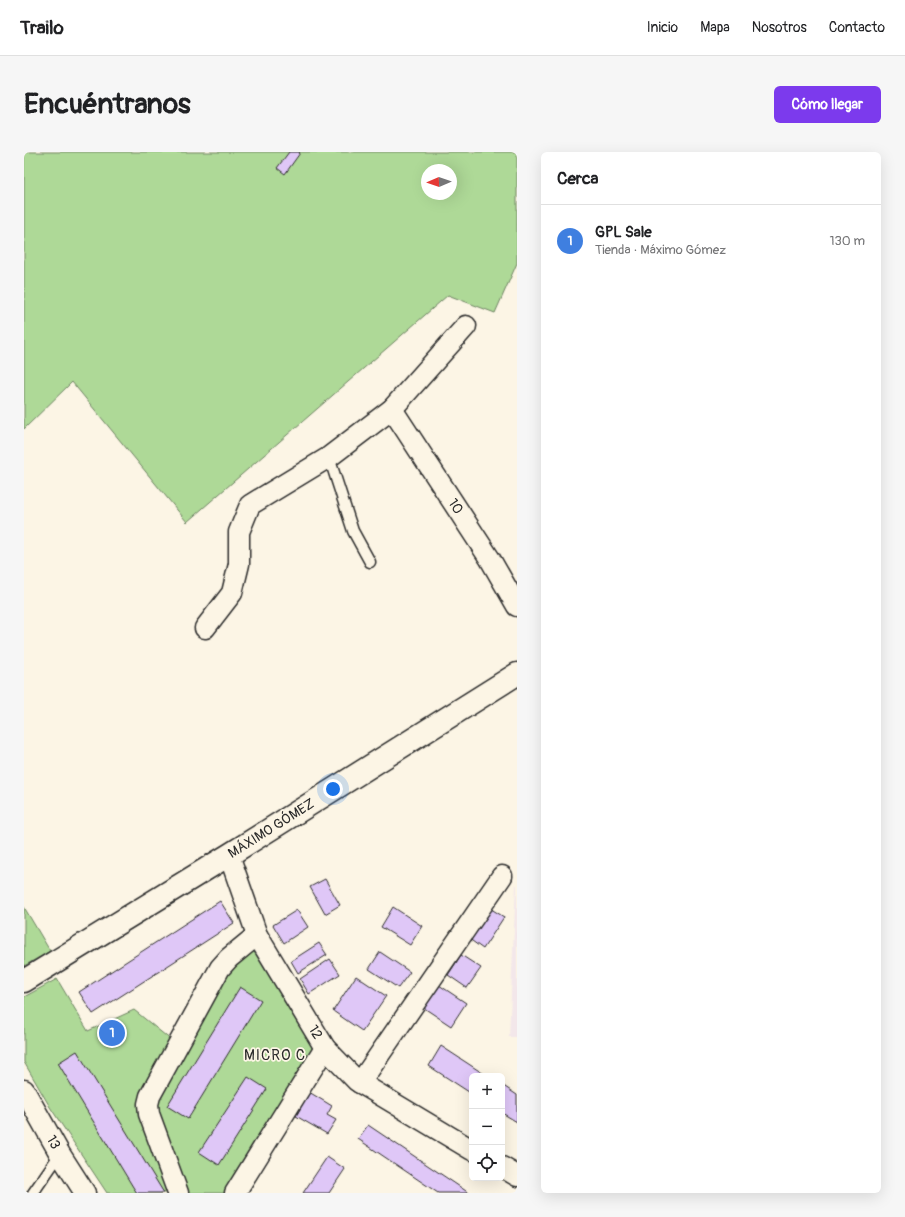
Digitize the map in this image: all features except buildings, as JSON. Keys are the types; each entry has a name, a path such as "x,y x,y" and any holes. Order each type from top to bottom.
{"main road":[{"name":"MÁXIMO GÓMEZ","path":"24,981 229,855 517,674"}],"street":[{"path":"205,628 232,593 239,564 239,532 250,505 329,458 392,409 466,326"},
{"name":"10","path":"392,409 490,559 517,606"},
{"name":"12","path":"229,855 257,935 325,1048 360,1083 469,1148"},
{"path":"360,1083 502,876"},
{"path":"178,1193 149,1114 148,1104 150,1096 220,968 229,958 257,935"},
{"path":"235,1193 325,1048"},
{"name":"13","path":"24,1090 60,1154 85,1193"},
{"path":"505,1170 517,1176"}],"lane":[{"path":"329,458 353,531 370,562"},
{"path":"33,1193 60,1154"}],"shaded area":[{"path":"516,885 517,1037 509,1037"}],"green space":[{"path":"24,152 517,152 517,263 495,313 448,295 187,522 72,382 24,429"},
{"path":"24,907 50,951 24,966"},
{"path":"257,935 325,1048 234,1193 107,1193 50,1107 24,1062 24,997 57,979 88,1031 134,1010 177,1045 220,968"}],"place":[{"name":"GPL Sale","path":"112,1033"}],"district":[{"name":"MICRO C","path":"275,1055"}]}
